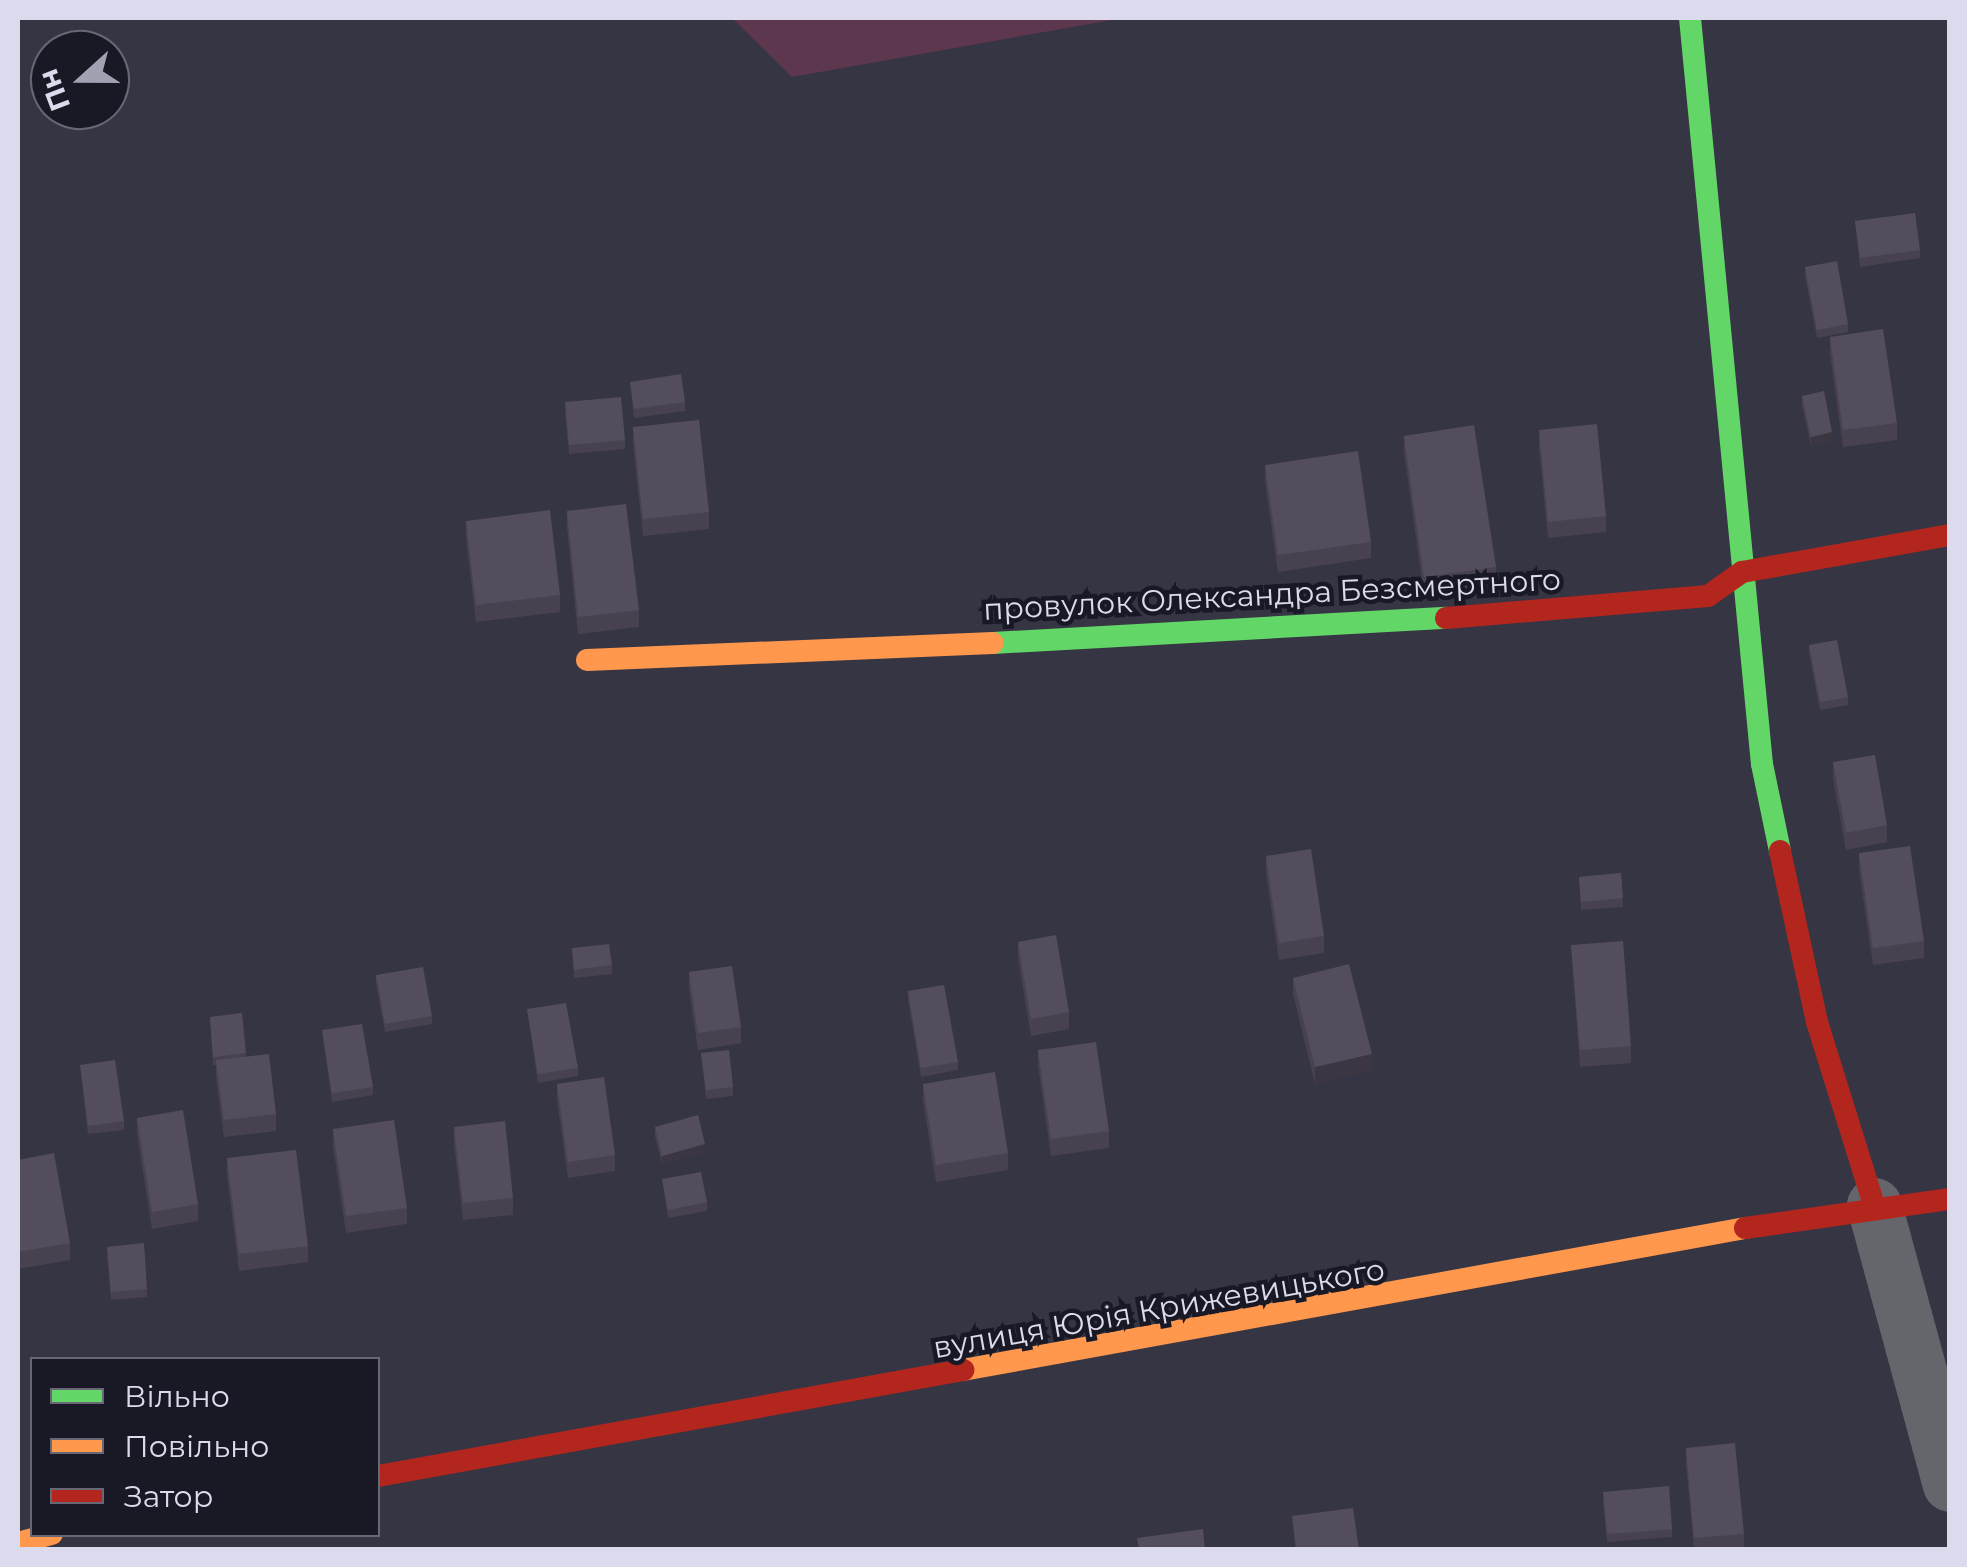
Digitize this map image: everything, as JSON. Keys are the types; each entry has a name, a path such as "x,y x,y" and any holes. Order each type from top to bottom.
{"street":[{"path":"1690,18 1762,764 1816,1022 1874,1205 1950,1484"},
{"name":"провулок Олександра Безсмертного","path":"586,660 1330,628 1708,596 1742,572 1950,535"},
{"name":"вулиця Юрія Крижевицького","path":"380,1476 1874,1205 1950,1199"}],"shaded area":[{"path":"732,18 1123,18 792,77"}],"building":[{"path":"1915,213 1920,250 1860,258 1855,221"},
{"path":"1837,261 1848,324 1817,330 1805,267"},
{"path":"1883,329 1897,423 1843,430 1830,337"},
{"path":"681,374 685,402 634,409 630,382"},
{"path":"1824,391 1832,432 1811,437 1802,396"},
{"path":"621,397 625,440 569,445 565,402"},
{"path":"699,420 709,512 643,519 633,427"},
{"path":"1597,424 1606,516 1548,522 1539,430"},
{"path":"1474,425 1496,567 1424,577 1404,436"},
{"path":"1358,451 1371,542 1278,555 1265,465"},
{"path":"626,504 639,610 578,617 567,511"},
{"path":"550,510 560,595 476,605 466,521"},
{"path":"1837,640 1848,697 1820,702 1809,645"},
{"path":"1875,755 1887,825 1846,833 1833,762"},
{"path":"1910,846 1924,941 1873,948 1859,853"},
{"path":"1311,849 1324,936 1279,943 1266,856"},
{"path":"1621,873 1623,898 1581,902 1579,877"},
{"path":"1056,935 1069,1012 1031,1019 1018,942"},
{"path":"1623,941 1631,1046 1580,1050 1571,945"},
{"path":"609,944 612,965 574,970 572,948"},
{"path":"1349,964 1372,1054 1315,1067 1293,978"},
{"path":"732,966 741,1027 698,1033 689,972"},
{"path":"423,967 432,1016 385,1024 376,975"},
{"path":"944,985 958,1062 921,1068 908,991"},
{"path":"566,1003 578,1068 538,1074 527,1009"},
{"path":"242,1013 246,1053 213,1057 210,1017"},
{"path":"362,1024 373,1087 332,1093 322,1030"},
{"path":"1096,1042 1109,1131 1051,1139 1038,1050"},
{"path":"729,1050 733,1087 706,1090 701,1053"},
{"path":"269,1054 276,1114 224,1120 216,1060"},
{"path":"115,1060 124,1121 88,1126 80,1065"},
{"path":"995,1072 1008,1153 936,1165 923,1084"},
{"path":"604,1077 615,1155 568,1162 557,1084"},
{"path":"183,1110 198,1204 152,1212 137,1118"},
{"path":"698,1115 705,1144 662,1156 655,1127"},
{"path":"394,1120 407,1208 346,1216 333,1129"},
{"path":"505,1121 513,1198 463,1203 454,1127"},
{"path":"296,1150 308,1246 239,1254 227,1158"},
{"path":"54,1153 70,1243 18,1252 18,1160"},
{"path":"701,1172 707,1202 668,1210 662,1179"},
{"path":"144,1243 147,1289 111,1292 107,1247"},
{"path":"1735,1443 1744,1534 1694,1538 1686,1448"},
{"path":"1669,1486 1672,1529 1607,1534 1603,1492"},
{"path":"1353,1508 1359,1550 1296,1550 1292,1516"},
{"path":"1203,1529 1205,1550 1139,1550 1137,1538"}],"traffic: fast":[{"path":"1690,18 1762,764 1780,851"},
{"path":"993,643 1446,618"}],"traffic: slow":[{"path":"587,660 993,643"},
{"path":"963,1370 1745,1228"},
{"path":"18,1543 41,1537"}],"traffic: jam":[{"path":"1446,618 1708,596 1742,572 1950,535"},
{"path":"1780,851 1817,1022 1874,1205"},
{"path":"1745,1228 1950,1199"},
{"path":"380,1476 963,1370"}]}
